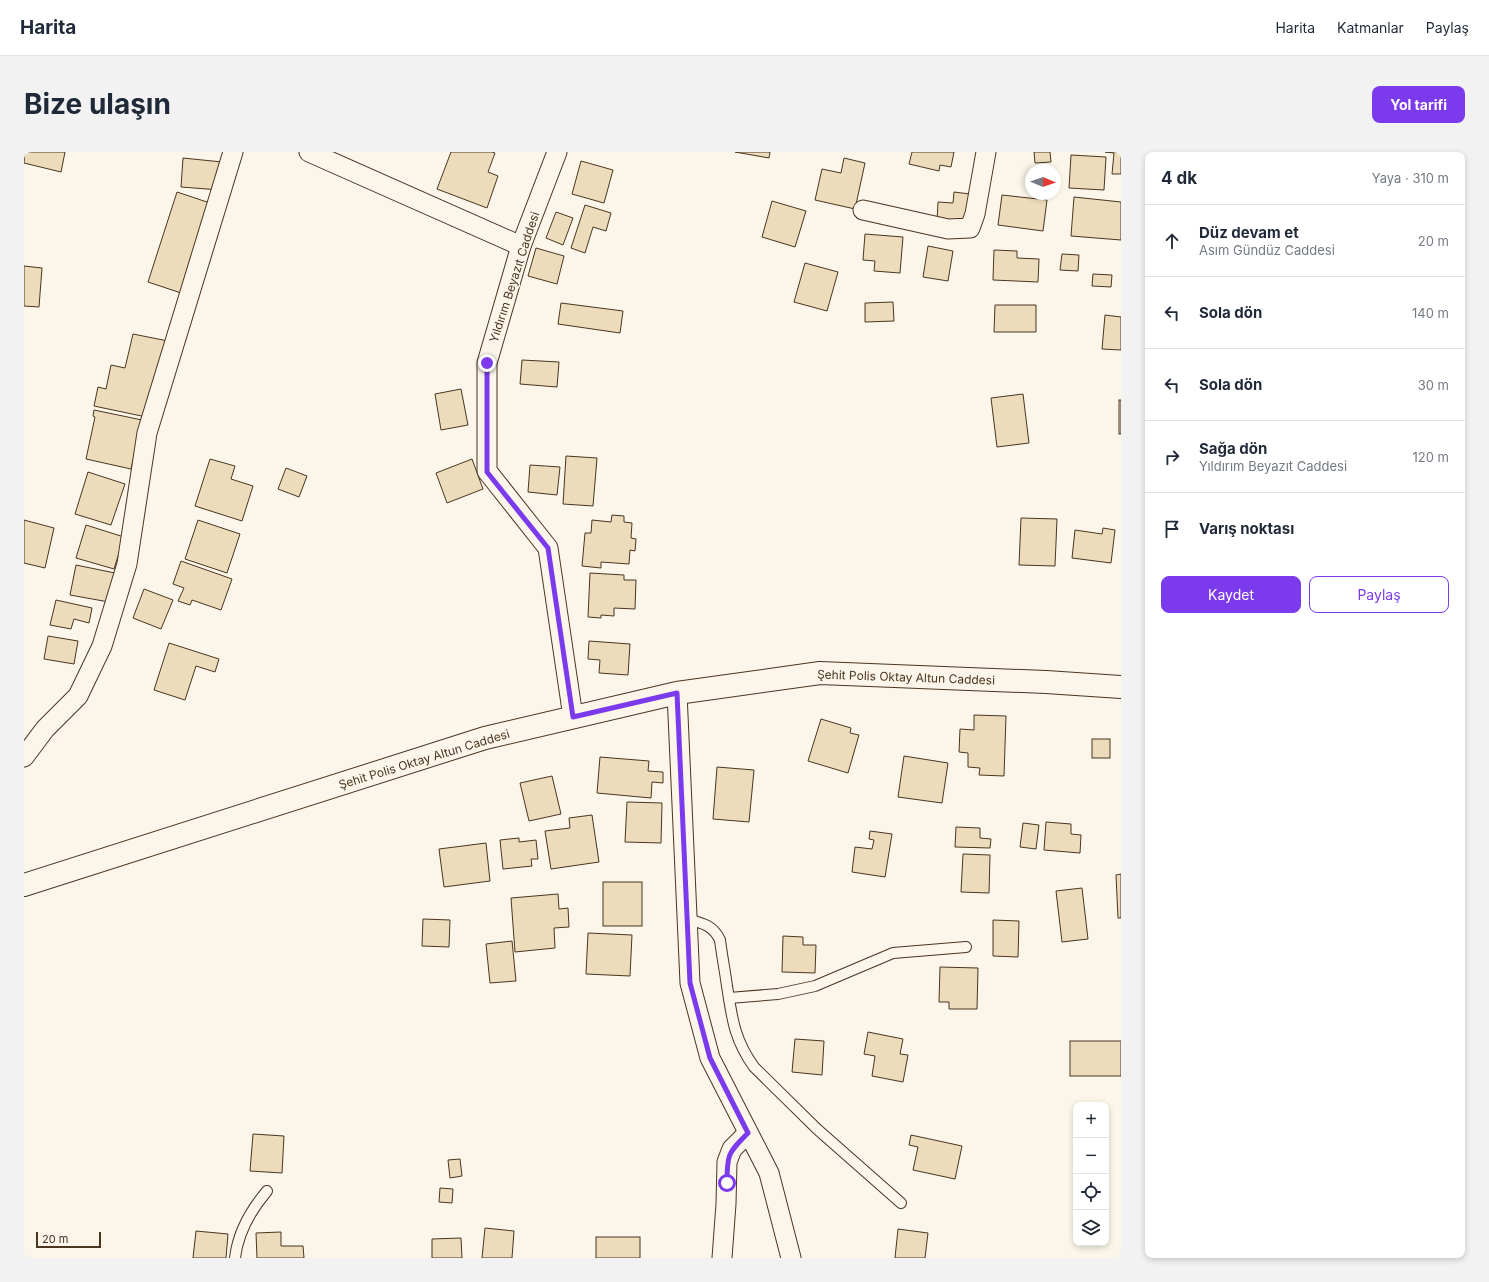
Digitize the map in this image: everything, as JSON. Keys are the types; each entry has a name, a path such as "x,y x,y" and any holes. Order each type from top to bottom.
{"street":[{"path":"24,757 45,728 78,696 102,646 127,564 148,433 233,152"},
{"path":"309,152 522,246"},
{"name":"Yıldırım Beyazıt Caddesi","path":"557,152 522,246 487,363 487,472 548,548 573,717"},
{"path":"862,210 948,229 970,228 975,214 986,152"},
{"name":"Şehit Polis Oktay Altun Caddesi","path":"24,885 484,738 677,693 820,673 1046,682 1121,687"},
{"path":"677,693 690,983 710,1058 769,1173 791,1258"},
{"path":"722,1258 727,1162 732,1149 748,1133"}],"lane":[{"path":"687,919 708,925 717,933 720,940 733,1025 746,1056 754,1067 817,1129 901,1203"},
{"path":"729,998 778,994 815,986 893,953 966,947"},
{"path":"234,1258 243,1228 267,1191"}],"building":[{"path":"25,152 65,152 61,172 24,163"},
{"path":"451,152 495,153 488,172 498,176 487,208 437,189"},
{"path":"735,152 770,152 769,158"},
{"path":"912,152 954,152 951,167 940,165 939,171 909,164"},
{"path":"1034,152 1050,152 1051,162 1035,163"},
{"path":"1105,152 1121,152 1121,174 1112,174 1114,153"},
{"path":"1071,155 1106,157 1104,190 1069,188"},
{"path":"183,158 222,162 220,190 181,187"},
{"path":"844,158 865,163 855,209 815,200 822,169 841,173"},
{"path":"581,161 613,170 604,203 572,194"},
{"path":"177,192 213,204 184,294 148,282"},
{"path":"954,192 970,194 968,224 937,221 938,202 953,203"},
{"path":"1002,195 1025,198 1025,200 1047,200 1043,231 998,225"},
{"path":"1074,197 1121,202 1121,240 1071,236"},
{"path":"772,201 806,211 795,247 762,237"},
{"path":"585,205 611,213 606,231 593,227 585,253 571,248"},
{"path":"556,212 573,218 563,245 546,238"},
{"path":"865,234 903,237 900,273 874,271 875,261 863,260"},
{"path":"928,246 953,251 948,281 923,277"},
{"path":"536,248 564,256 557,284 528,276"},
{"path":"994,250 1017,251 1017,258 1039,259 1038,282 993,280"},
{"path":"1062,254 1079,255 1078,271 1060,270"},
{"path":"805,263 838,272 827,311 794,302"},
{"path":"24,266 42,268 39,307 24,306"},
{"path":"1093,274 1112,275 1111,287 1092,286"},
{"path":"893,302 894,321 865,322 865,303"},
{"path":"561,303 623,311 620,333 558,324"},
{"path":"995,305 1036,305 1036,332 994,332"},
{"path":"1105,315 1121,317 1121,350 1102,349"},
{"path":"133,334 168,341 151,418 94,406 98,387 106,389 111,365 125,368"},
{"path":"522,360 559,362 557,387 520,384"},
{"path":"461,389 468,425 441,430 435,394"},
{"path":"1023,394 1029,443 997,447 991,398"},
{"path":"1119,400 1121,400 1121,434 1119,434"},
{"path":"94,410 142,420 131,469 86,459 95,417 93,416"},
{"path":"566,456 597,458 593,506 563,504"},
{"path":"210,459 235,466 231,479 253,486 242,521 195,506"},
{"path":"472,459 483,489 447,503 436,473"},
{"path":"530,465 560,467 557,495 528,492"},
{"path":"286,468 307,476 299,497 278,489"},
{"path":"88,472 125,484 111,525 75,514"},
{"path":"612,515 624,516 624,522 632,523 631,538 636,539 635,551 630,550 629,564 601,562 601,568 582,566 585,533 591,533 592,520 611,522"},
{"path":"1021,518 1057,519 1055,566 1019,565"},
{"path":"24,520 54,528 45,568 24,563"},
{"path":"198,520 240,534 227,573 185,559"},
{"path":"86,525 124,537 114,569 76,558"},
{"path":"1103,528 1115,530 1111,563 1072,558 1075,530 1102,534"},
{"path":"181,561 232,579 221,610 192,600 190,605 178,601 184,588 173,584"},
{"path":"76,565 115,573 109,602 70,595"},
{"path":"590,573 624,575 624,580 636,580 635,609 614,608 614,616 601,615 601,618 588,617"},
{"path":"144,589 173,600 161,629 133,618"},
{"path":"56,600 92,608 89,623 74,619 71,629 50,625"},
{"path":"48,636 78,641 74,664 44,659"},
{"path":"589,641 630,644 628,675 599,673 600,660 588,659"},
{"path":"169,643 219,659 215,672 196,666 185,700 154,690"},
{"path":"974,715 1006,716 1004,776 979,775 980,768 968,767 968,753 959,752 960,729 974,730"},
{"path":"821,719 851,728 850,733 859,735 848,773 808,761"},
{"path":"1092,739 1110,739 1110,758 1092,758"},
{"path":"904,756 948,763 942,803 898,797"},
{"path":"600,757 649,761 648,771 663,772 663,783 652,782 651,798 597,793"},
{"path":"717,767 754,770 749,822 713,819"},
{"path":"552,776 561,814 529,821 520,783"},
{"path":"627,802 662,803 661,843 625,842"},
{"path":"592,815 599,862 551,869 545,831 570,828 569,818"},
{"path":"1046,822 1071,824 1071,834 1081,835 1080,853 1044,850"},
{"path":"1023,823 1039,825 1036,849 1020,847"},
{"path":"956,827 980,828 980,838 991,839 990,848 955,847"},
{"path":"870,831 892,834 885,877 852,872 855,847 872,849 874,840 869,839"},
{"path":"519,838 519,842 536,840 538,859 531,859 532,866 503,869 500,840"},
{"path":"486,843 490,881 444,887 439,849"},
{"path":"963,854 990,855 989,893 961,892"},
{"path":"1121,874 1121,918 1118,918 1116,875"},
{"path":"603,882 642,882 642,926 603,926"},
{"path":"1082,888 1088,939 1062,942 1056,891"},
{"path":"558,894 559,909 568,908 569,927 554,928 555,948 515,952 511,898"},
{"path":"423,919 450,920 449,947 422,946"},
{"path":"993,920 1019,921 1018,957 993,956"},
{"path":"588,933 632,935 630,976 586,974"},
{"path":"783,936 803,937 803,945 816,945 815,973 782,972"},
{"path":"512,941 516,981 490,983 486,944"},
{"path":"940,967 978,968 977,1009 949,1009 949,1002 939,1002"},
{"path":"868,1032 903,1039 900,1054 908,1055 903,1082 872,1076 875,1056 864,1054"},
{"path":"795,1039 824,1041 822,1075 792,1072"},
{"path":"1070,1041 1121,1041 1121,1076 1070,1076"},
{"path":"253,1134 284,1136 282,1173 250,1171"},
{"path":"911,1135 962,1146 955,1179 913,1170 918,1147 909,1145"},
{"path":"460,1159 462,1176 450,1178 448,1160"},
{"path":"440,1188 453,1189 452,1203 439,1202"},
{"path":"485,1228 514,1231 512,1258 482,1258"},
{"path":"898,1229 928,1233 925,1258 895,1258"},
{"path":"196,1231 228,1234 226,1258 193,1258"},
{"path":"281,1232 281,1246 303,1246 304,1258 257,1258 256,1233"},
{"path":"596,1237 640,1237 640,1258 596,1258"},
{"path":"461,1238 462,1258 432,1258 432,1239"}],"route":[{"path":"487,363 487,472 548,548 573,717 677,693 690,983 710,1058 748,1133 732,1149 727,1162 727,1183"}]}
